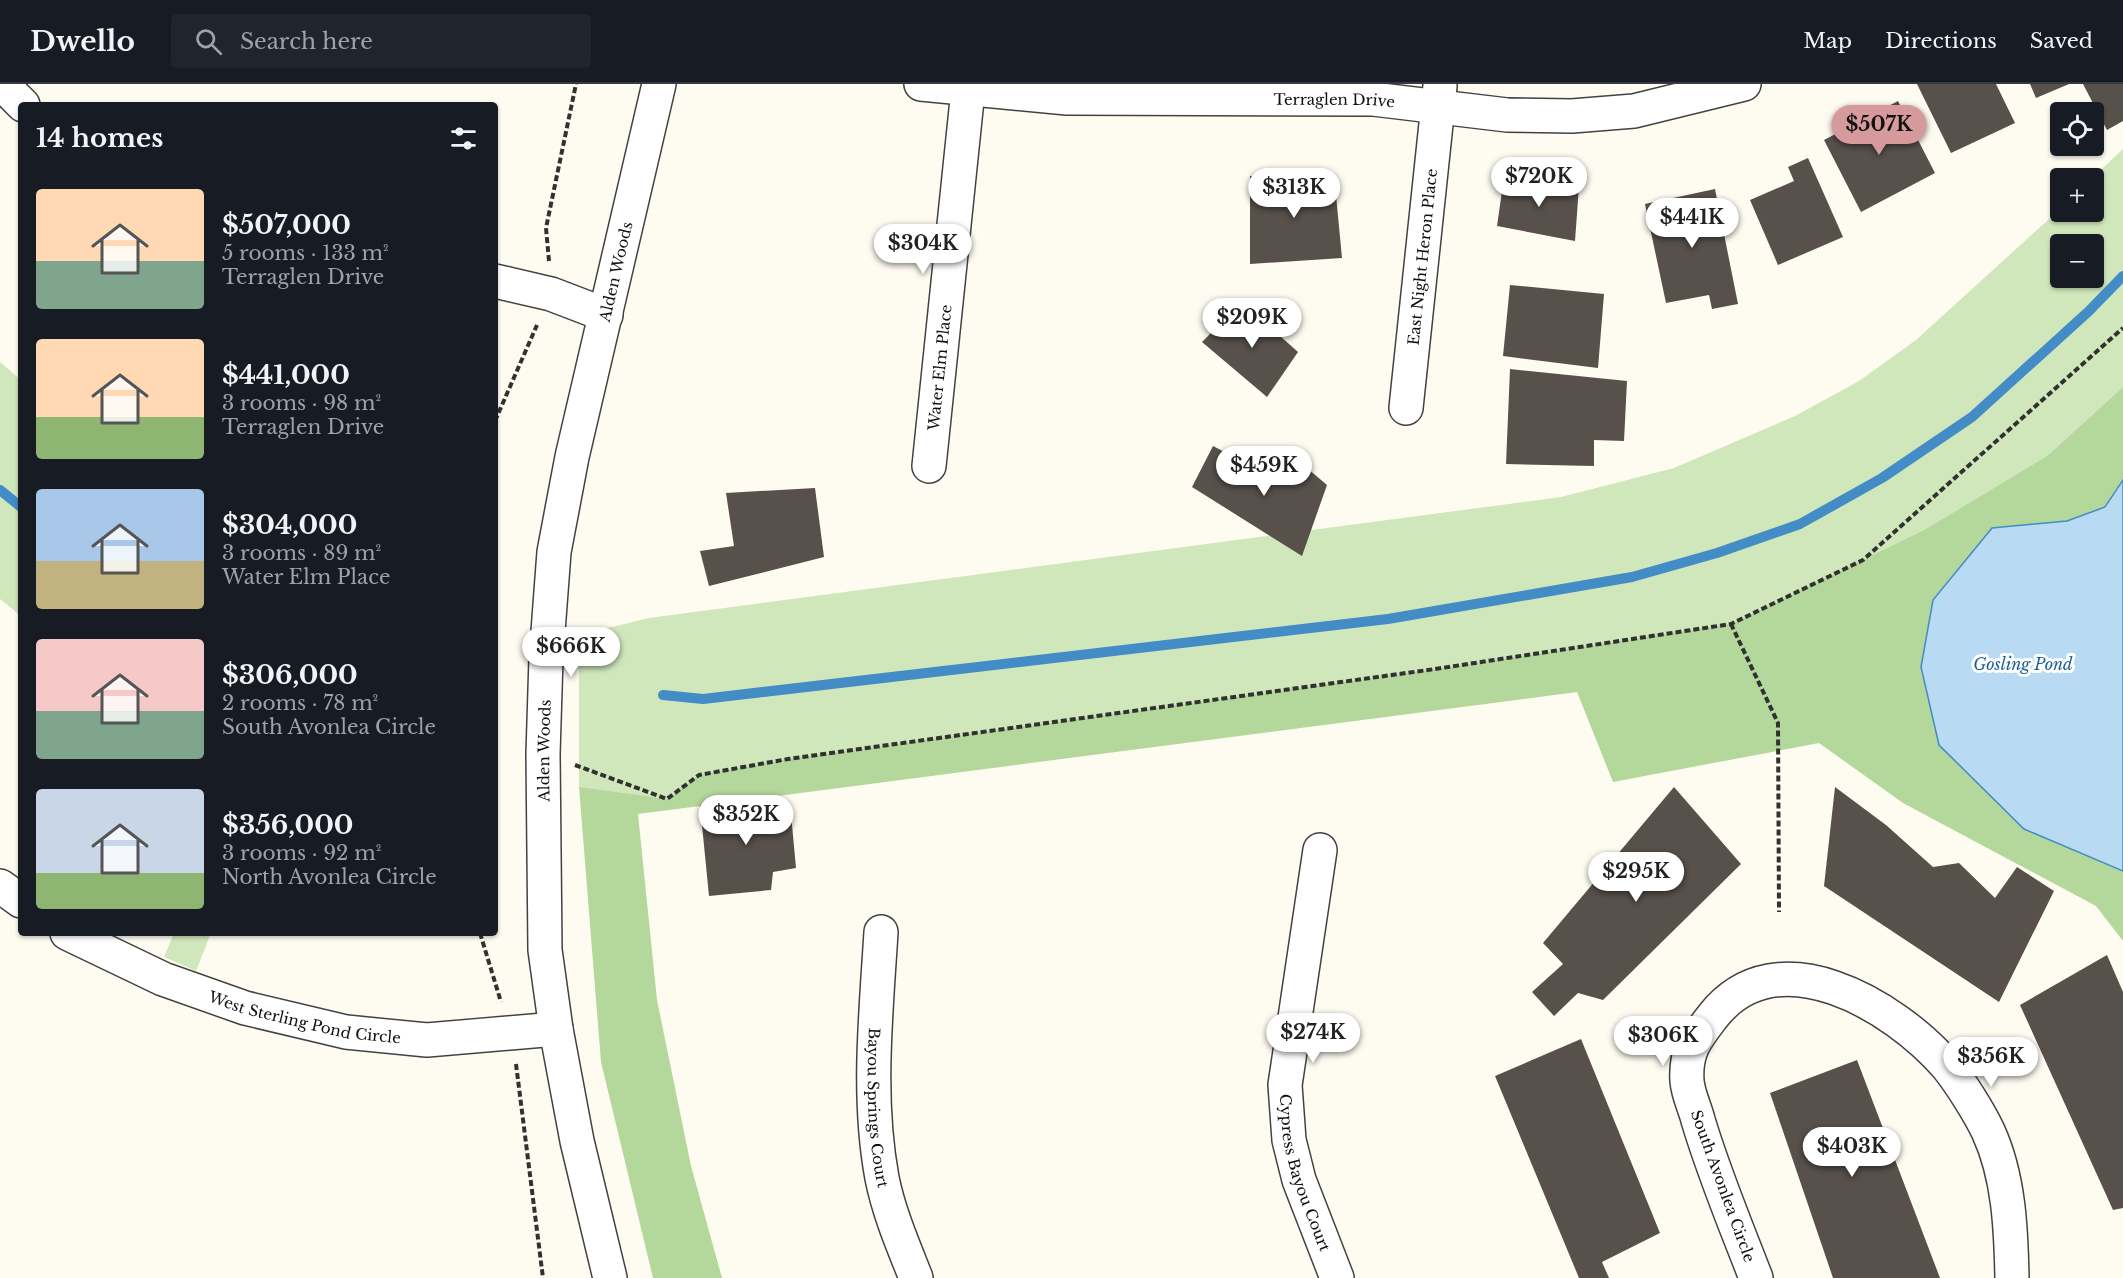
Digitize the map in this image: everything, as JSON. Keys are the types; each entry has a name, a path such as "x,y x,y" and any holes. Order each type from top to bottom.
{"street":[{"path":"2,84 20,102"},
{"name":"Alden Woods","path":"610,1278 577,1141 556,1029 545,950 543,754 554,552 572,457 659,84"},
{"name":"Terraglen Drive","path":"921,84 1066,98 1373,99 1439,95 1507,115 1572,116 1634,111 1744,84"},
{"name":"Water Elm Place","path":"928,466 968,90"},
{"name":"East Night Heron Place","path":"1406,408 1439,95"},
{"path":"498,282 551,294 606,315"},
{"name":"Cypress Bayou Court","path":"1320,850 1285,1085 1289,1140 1299,1180 1338,1278"},
{"path":"0,886 18,899"},
{"name":"Bayou Springs Court","path":"881,932 873,1072 874,1116 882,1179 894,1223 916,1278"},
{"name":"West Sterling Pond Circle","path":"73,936 163,979 245,1008 346,1032 427,1040 556,1029"},
{"name":"South Avonlea Circle","path":"1756,1278 1710,1160 1687,1082 1691,1044 1725,1001 1757,983 1794,978 1831,985 1880,1009 1916,1036 1947,1066 1988,1131 2002,1176 2011,1222 2012,1278"}],"path":[{"path":"543,754 667,799 699,775 788,759 1435,669 1731,624 1863,560 2123,328"},
{"path":"1731,624 1778,723 1779,912"},
{"path":"481,936 512,1034 543,1278"}],"green space":[{"path":"2123,149 2123,387 2047,456 1924,530 1722,629 663,806 579,787 579,635 649,618 1561,497 1674,468 1795,416 1859,381 1916,340 2050,218 2050,222 2104,222 2103,168"},
{"path":"0,362 18,377 18,614 0,599"},
{"path":"2123,387 2123,941 2096,906 1903,803 1819,743 1613,782 1577,692 638,814 657,1000 691,1166 722,1278 653,1278 601,1062 579,787 667,799 699,775 788,759 1435,669 1731,624 1924,530 2047,456"},
{"path":"173,936 210,936 196,971 164,957"}],"water":[{"name":"Gosling Pond","path":"2123,480 2123,871 2024,829 1939,745 1921,667 1933,600 1992,528 2067,521 2105,507"}],"building":[{"path":"1917,84 1996,84 2015,123 1951,153"},
{"path":"2030,84 2069,84 2036,98"},
{"path":"2083,84 2123,84 2123,121 2107,130 2104,124 2104,102 2092,102"},
{"path":"1898,101 1935,173 1861,212 1824,140"},
{"path":"1808,158 1843,237 1778,265 1750,200 1794,181 1788,167"},
{"path":"1334,174 1342,258 1250,264 1250,176"},
{"path":"1504,177 1579,186 1575,241 1497,226"},
{"path":"1715,189 1738,304 1712,309 1709,295 1666,303 1645,204"},
{"path":"1510,285 1604,294 1598,368 1503,356"},
{"path":"1242,302 1298,352 1267,397 1202,342"},
{"path":"1510,369 1627,381 1624,441 1594,440 1594,466 1506,464"},
{"path":"1213,446 1286,484 1301,463 1327,485 1302,556 1192,487"},
{"path":"815,488 824,557 709,586 700,551 734,546 726,493"},
{"path":"1674,787 1741,864 1603,1000 1578,993 1554,1016 1532,992 1563,964 1543,943"},
{"path":"1835,787 1886,825 1933,867 1959,863 1995,898 2017,867 2054,891 1999,1002 1824,886"},
{"path":"790,803 796,868 773,872 771,890 709,896 700,805"},
{"path":"2107,955 2123,992 2123,1208 2113,1210 2020,1005"},
{"path":"1581,1039 1660,1233 1602,1262 1609,1278 1579,1278 1495,1076"},
{"path":"1857,1060 1940,1278 1833,1278 1770,1093"}],"waterway":[{"path":"663,695 703,699 1388,619 1632,577 1717,553 1800,524 1882,478 1972,417 2089,311 2123,276"},
{"path":"0,490 18,505"}]}
